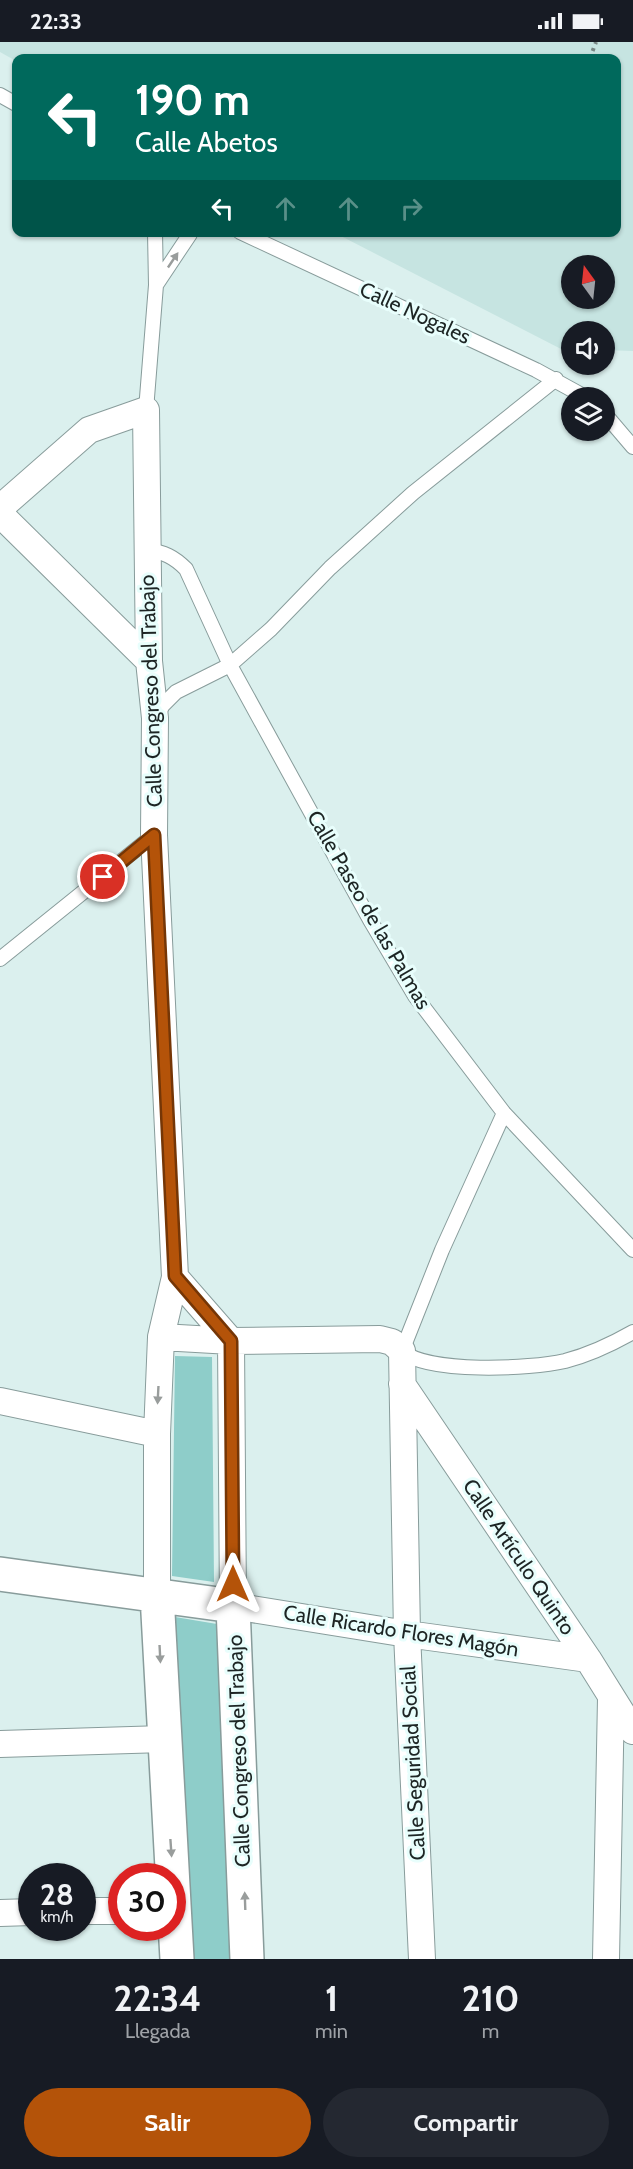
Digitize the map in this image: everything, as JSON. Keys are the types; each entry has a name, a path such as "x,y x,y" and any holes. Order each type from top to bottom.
{"street":[{"path":"0,508 89,430 146,410"},
{"name":"Calle Congreso del Trabajo","path":"146,410 149,661 155,718 154,835 175,1276 161,1336 156,1434 157,1595 171,1863"},
{"path":"0,514 149,661"},
{"path":"175,1276 231,1341"},
{"path":"161,1336 231,1341 380,1339 392,1342 402,1351"},
{"name":"Calle Congreso del Trabajo","path":"231,1341 233,1606 247,1959"},
{"name":"Calle Seguridad Social","path":"402,1351 407,1634 422,1959"},
{"name":"Calle Artículo Quinto","path":"402,1384 588,1659 610,1698 633,1731"},
{"path":"0,1401 156,1434"},
{"name":"Calle Ricardo Flores Magón","path":"0,1574 588,1659"},
{"path":"606,1959 610,1698"},
{"path":"0,1744 164,1739"},
{"path":"0,1913 18,1912"},
{"name":"Calle Congreso del Trabajo","path":"176,1941 177,1959"}],"lane":[{"name":"Calle Congreso del Trabajo","path":"146,410 156,285 155,237"},
{"name":"Calle Congreso del Trabajo","path":"156,285 192,237"},
{"name":"Calle Nogales","path":"251,237 569,387"},
{"path":"155,718 163,705 176,692 230,665 271,629 330,568 413,493 556,379"},
{"path":"615,426 633,447"},
{"name":"Calle Paseo de las Palmas","path":"147,550 160,551 175,558 186,569 230,665 415,996 504,1113 633,1250"},
{"path":"0,959 154,835"},
{"path":"504,1113 442,1250 402,1351 409,1357 427,1362 464,1367 537,1365 564,1361 592,1352 633,1332"}],"shaded area":[{"path":"0,42 633,42 633,351 615,350 615,321 561,321 561,349 343,237 621,237 621,54 12,54 12,59 0,52"},
{"path":"175,1356 212,1357 214,1582 172,1576"},
{"path":"175,1617 217,1624 232,1959 189,1959"}],"route":[{"path":"103,877 154,835 175,1276 231,1341 233,1584"}]}
